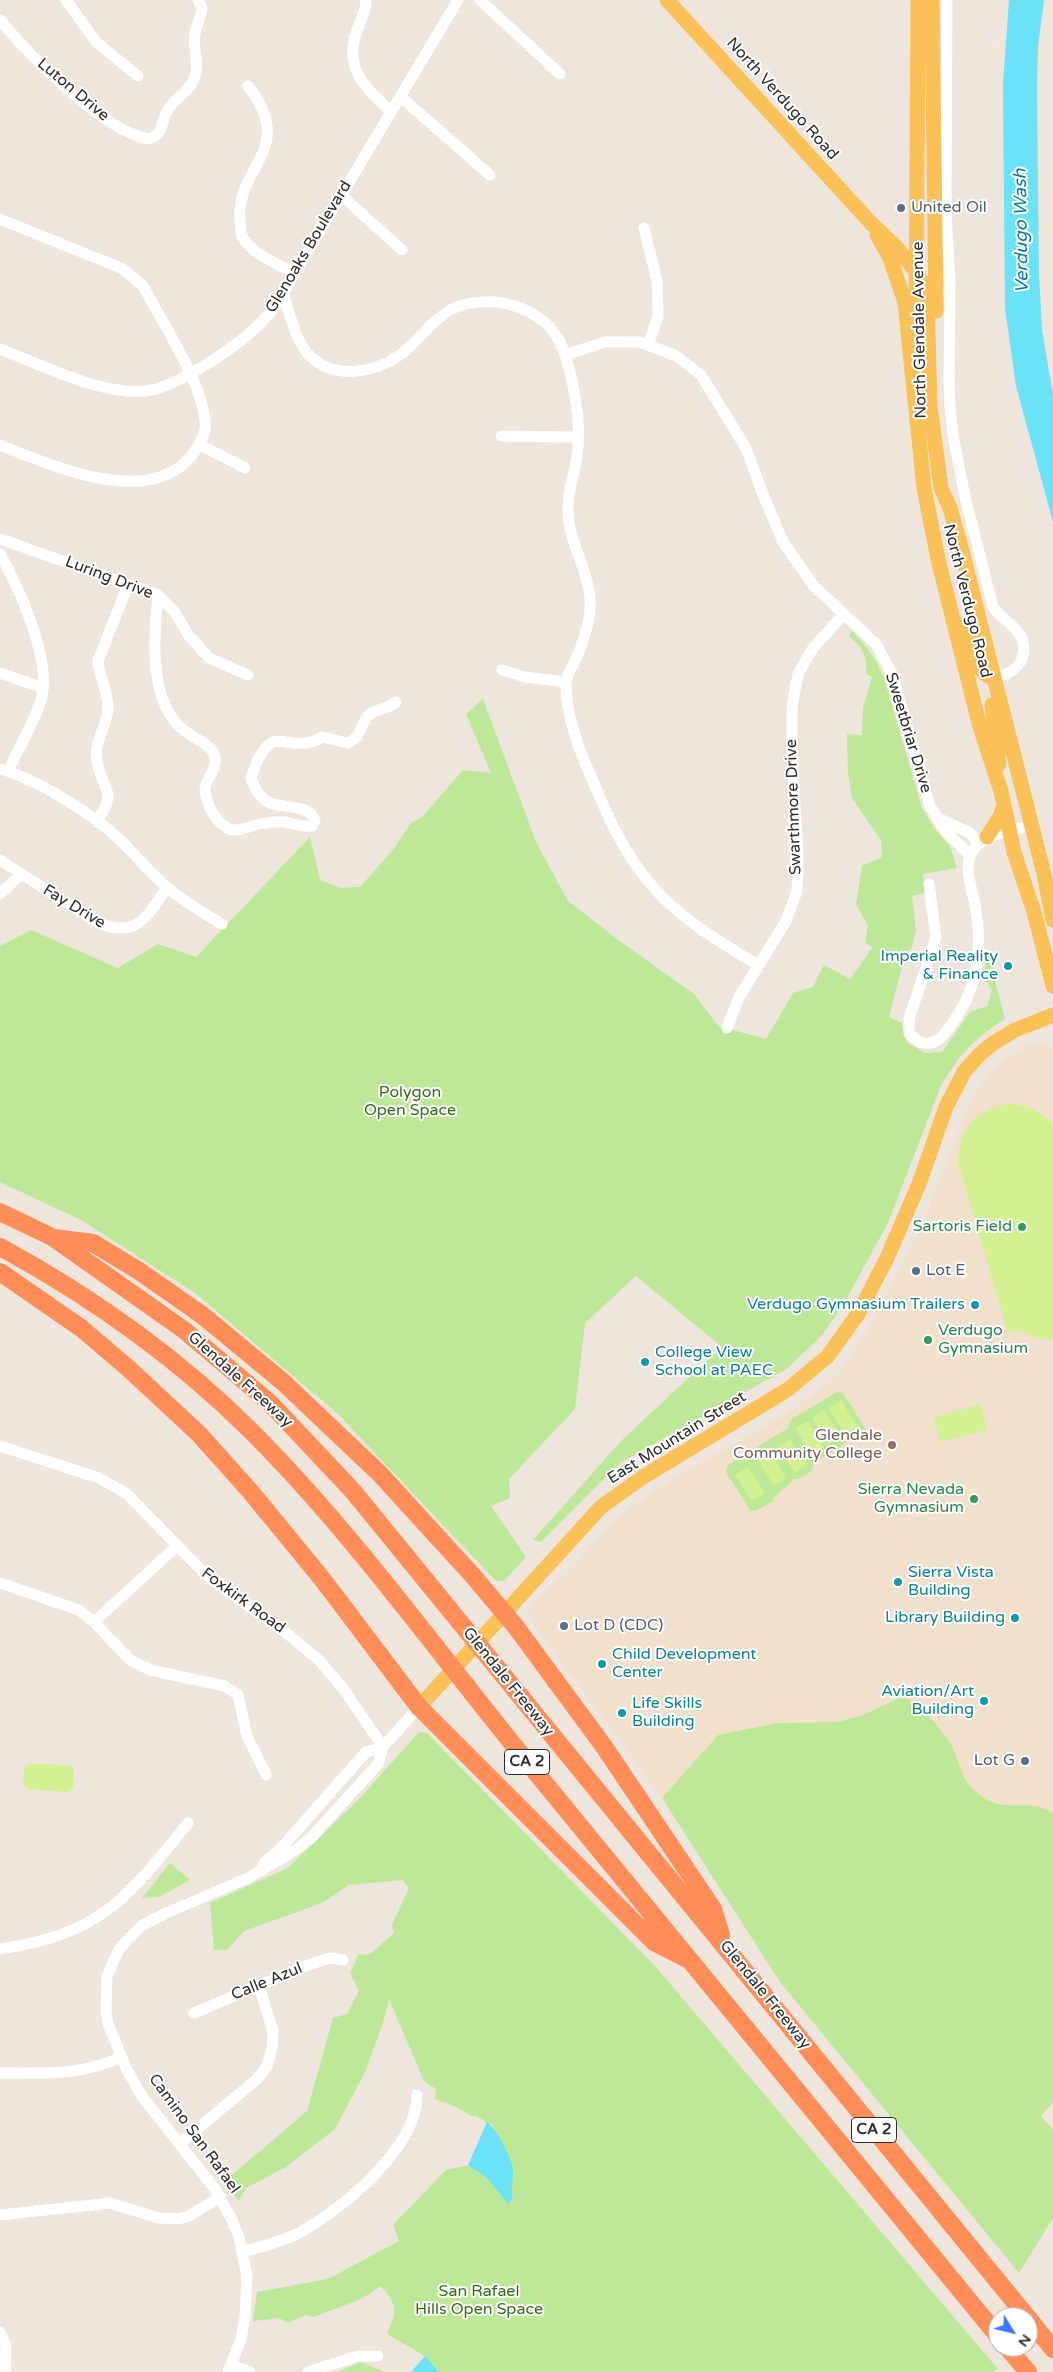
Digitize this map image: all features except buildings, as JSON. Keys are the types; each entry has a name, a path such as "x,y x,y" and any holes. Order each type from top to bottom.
{"highway":[{"name":"Glendale Freeway","path":"0,1212 52,1238 184,1330 269,1402 352,1490 723,1942 1018,2307"},
{"path":"52,1238 93,1243 139,1271 202,1316 283,1382 380,1474 605,1748 713,1909 723,1942"},
{"name":"Glendale Freeway","path":"0,1248 94,1302 176,1364 252,1432 348,1537 527,1762 694,1963 988,2324"},
{"path":"0,1272 81,1328 128,1368 199,1434 250,1491 425,1701 654,1942 694,1963"},
{"name":"Glendale Freeway","path":"1038,2331 1053,2349"},
{"path":"1015,2357 1028,2372"}],"main road":[{"name":"North Verdugo Road","path":"667,0 870,222 898,249 918,274 927,295 930,406 941,488 950,508 1014,757 1053,920"},
{"name":"North Glendale Avenue","path":"916,428 918,0"},
{"name":"North Glendale Avenue","path":"932,0 937,411 950,508"},
{"path":"918,70 933,77"},
{"name":"North Verdugo Road","path":"870,222 890,258 905,302 916,428 930,523 980,727 1015,830 1053,986"},
{"path":"953,621 969,633 979,669 984,674 993,678 988,689 1003,797 1001,816 983,840"},
{"path":"1014,757 1010,774 1015,830 1037,882 1046,886"},
{"name":"East Mountain Street","path":"425,1701 601,1507 643,1477 787,1390 827,1357 858,1314 887,1258 919,1184 946,1106 964,1072 992,1044 1015,1030 1053,1015"}],"street":[{"path":"66,0 96,42 138,76"},
{"name":"Luton Drive","path":"0,20 18,42 102,117 148,139 155,137 162,130 167,111 195,78 198,64 194,37 202,8 198,0"},
{"path":"366,0 366,11 354,41 353,59 359,80 391,112"},
{"name":"Glenoaks Boulevard","path":"0,349 93,384 122,392 156,389 190,374 229,350 265,319 283,293 458,0"},
{"path":"480,0 560,74"},
{"path":"947,0 946,212 950,274 948,378 953,435 965,497 993,607 1001,618 1019,634 1024,643 1024,654 1011,672 993,678"},
{"path":"248,86 260,102 267,123 267,139 261,159 243,196 240,216 242,235 254,250 294,273"},
{"path":"401,97 490,175"},
{"path":"341,195 402,250"},
{"path":"0,218 114,265 135,277 144,286 190,374 199,393 206,422 200,444 186,463 175,471 132,482 108,481 52,466 0,445"},
{"path":"644,228 657,281 658,316 648,345"},
{"path":"283,293 298,338 310,356 327,367 347,372 374,369 401,354 431,324 452,309 476,302 502,302 521,308 540,319 557,336 565,355 575,403 579,445 568,501 567,523 587,580 591,600 587,624 566,682 568,709 583,757 611,823 625,849 648,881 680,913 710,936 758,965"},
{"name":"Sweetbriar Drive","path":"565,355 605,342 639,342 675,355 701,375 746,448 783,542 814,586 876,644 892,674 930,806 946,832 970,856"},
{"path":"501,436 578,437"},
{"path":"200,444 245,468"},
{"name":"Luring Drive","path":"0,539 158,595 174,611 188,636 209,658 248,674"},
{"path":"0,554 19,591 34,632 42,662 43,688 41,699 4,770 46,789 98,821 111,831 167,887 191,906 222,924"},
{"path":"98,821 109,803 109,794 97,761 97,748 108,710 107,696 98,673 98,660 128,585"},
{"path":"158,595 153,641 157,678 174,722 185,733 211,749 215,758 213,772 206,786 206,796 212,813 224,826 233,830 283,822 312,826 315,820 313,814 308,810 267,802 256,792 251,778 256,761 266,746 274,741 313,743 322,737 348,743 355,740 369,715 392,706 396,702"},
{"name":"Swarthmore Drive","path":"727,1028 739,997 786,921 797,891 798,856 792,757 792,707 798,674 813,648 843,615"},
{"path":"502,670 525,677 566,682"},
{"path":"0,673 43,688"},
{"path":"936,817 983,840"},
{"path":"929,884 936,938 909,1019 909,1032 916,1041 926,1044 942,1038 972,990 979,947 976,907 969,875 970,856 983,840 1015,830"},
{"name":"Fay Drive","path":"0,860 110,928 124,929 144,919 167,887"},
{"path":"0,894 21,874"},
{"name":"Foxkirk Road","path":"0,1446 114,1484 140,1506 218,1586 285,1632 319,1660 345,1691 382,1746"},
{"path":"94,1622 177,1546"},
{"path":"0,1583 73,1607 94,1622 130,1660 144,1668 162,1674 230,1688 238,1695 250,1745 266,1775"},
{"name":"Camino San Rafael","path":"248,1878 284,1845 366,1752 382,1746 425,1701"},
{"name":"Camino San Rafael","path":"230,2368 241,2339 245,2317 246,2276 242,2252 233,2222 220,2197 141,2095 122,2058 108,2024 104,1998 107,1976 119,1949 128,1938 148,1922 248,1878 291,1854 309,1840 378,1764 382,1746"},
{"path":"0,1948 55,1937 81,1927 100,1916 136,1886 188,1823"},
{"name":"Calle Azul","path":"194,2014 204,2008 305,1966 330,1958 343,1960"},
{"path":"179,2144 256,2080 267,2066 272,2048 273,2031 259,1986"},
{"path":"0,2073 52,2074 86,2070 122,2058"},
{"path":"242,2252 295,2235 323,2218 349,2197 380,2168 394,2151 413,2118 417,2106 417,2095"},
{"path":"0,2215 110,2203 159,2218 178,2219 187,2217 220,2197"},
{"path":"0,2332 6,2346 5,2372"},
{"path":"308,2372 358,2356 378,2356"},
{"path":"230,2368 250,2372"}],"shaded area":[{"name":"Glendale Community College","path":"1042,1043 1053,1049 1053,1814 1044,1808 1005,1806 981,1797 963,1779 950,1744 945,1737 914,1702 901,1697 863,1715 838,1722 718,1735 662,1798 526,1613 549,1587 569,1571 624,1512 675,1478 788,1413 832,1380 846,1365 866,1333 921,1228 971,1100 993,1070 1008,1057 1031,1044"}],"green space":[{"name":"Polygon Open Space","path":"852,631 871,653 884,678 922,808 935,829 950,846 957,868 923,874 925,893 912,896 916,930 911,949 906,952 889,1017 902,1023 906,1042 925,1053 942,1052 970,1012 987,1006 992,990 983,977 988,954 1005,1019 976,1041 960,1057 946,1077 940,1088 888,1223 843,1305 822,1335 788,1368 620,1463 541,1542 533,1540 623,1439 722,1347 636,1276 585,1323 575,1409 509,1479 510,1498 491,1506 526,1557 504,1581 496,1581 338,1414 195,1293 81,1220 0,1182 0,946 31,930 118,968 158,944 196,957 310,837 320,880 341,888 360,887 392,851 411,823 422,817 463,770 491,773 466,714 483,699 536,842 568,901 621,942 694,994 718,1026 766,1039 793,993 813,987 824,965 850,979 873,947 865,943 868,925 856,905 862,866 882,857 881,840 852,798 848,773 847,734 862,735 863,707 872,677 866,674 866,662 863,652 849,636"},
{"path":"1008,1104 1021,1105 1033,1109 1053,1125 1053,1340 1037,1338 1019,1330 1008,1333 958,1162 962,1140 971,1123 986,1111"},
{"path":"837,1392 843,1393 866,1430 814,1463 812,1471 798,1479 793,1479 789,1485 777,1494 773,1501 755,1511 750,1510 726,1472 728,1465 788,1428 790,1420"},
{"path":"841,1400 857,1426 845,1434 828,1408"},
{"path":"981,1404 987,1430 940,1442 934,1417"},
{"path":"824,1410 841,1436 829,1444 812,1418"},
{"path":"808,1421 824,1447 812,1455 795,1428"},
{"path":"790,1439 807,1465 794,1473 778,1447"},
{"path":"770,1451 786,1478 774,1486 757,1459"},
{"path":"748,1467 765,1493 752,1501 735,1475"},
{"path":"901,1697 922,1710 942,1731 954,1750 966,1781 975,1791 996,1803 1036,1806 1053,1814 1053,2102 1041,2116 1053,2130 1053,2218 1019,2273 780,1982 662,1798 718,1735 778,1723 838,1722 863,1715"},
{"name":"San Rafael Hills Open Space","path":"419,1732 427,1733 655,1966 998,2369 994,2372 439,2372 425,2356 387,2334 393,2319 394,2308 391,2299 381,2286 361,2299 314,2317 306,2315 288,2323 279,2318 253,2321 257,2292 328,2279 399,2241 393,2225 446,2170 468,2165 487,2178 508,2204 513,2198 511,2187 513,2171 504,2147 492,2125 476,2116 472,2116 454,2106 435,2099 436,2089 424,2081 389,1999 382,2026 365,2072 335,2129 286,2167 246,2188 238,2201 226,2180 307,2111 333,2018 347,2014 359,1991 350,1973 358,1955 370,1954 394,1933 392,1925 409,1888 403,1880 349,1885 322,1903 244,1931 227,1950 214,1950 210,1903 288,1868 360,1798"},
{"path":"29,1764 70,1765 74,1770 73,1788 68,1792 27,1789 23,1785 24,1767"},
{"path":"170,1863 190,1880 159,1897 142,1898"},
{"path":"360,2362 385,2372 338,2372"}],"water":[{"name":"Verdugo Wash","path":"1009,0 1044,0 1038,47 1037,86 1039,273 1042,330 1053,395 1053,522 1016,386 1005,308 1003,84"},
{"path":"487,2122 499,2137 512,2165 513,2198 508,2204 487,2178 468,2165"},
{"path":"425,2356 439,2372 411,2372"}],"place":[{"name":"United Oil","path":"901,208"},
{"name":"Imperial Reality & Finance","path":"1008,966"},
{"name":"Sartoris Field","path":"1022,1227"},
{"name":"Lot E","path":"916,1271"},
{"name":"Verdugo Gymnasium Trailers","path":"975,1305"},
{"name":"Verdugo Gymnasium","path":"928,1340"},
{"name":"College View School at PAEC","path":"645,1362"},
{"name":"Glendale Community College","path":"892,1445"},
{"name":"Sierra Nevada Gymnasium","path":"974,1499"},
{"name":"Sierra Vista Building","path":"898,1582"},
{"name":"Library Building","path":"1015,1618"},
{"name":"Lot D (CDC)","path":"564,1626"},
{"name":"Child Development Center","path":"602,1664"},
{"name":"Aviation/Art Building","path":"984,1701"},
{"name":"Life Skills Building","path":"622,1713"},
{"name":"Lot G","path":"1025,1761"}]}
